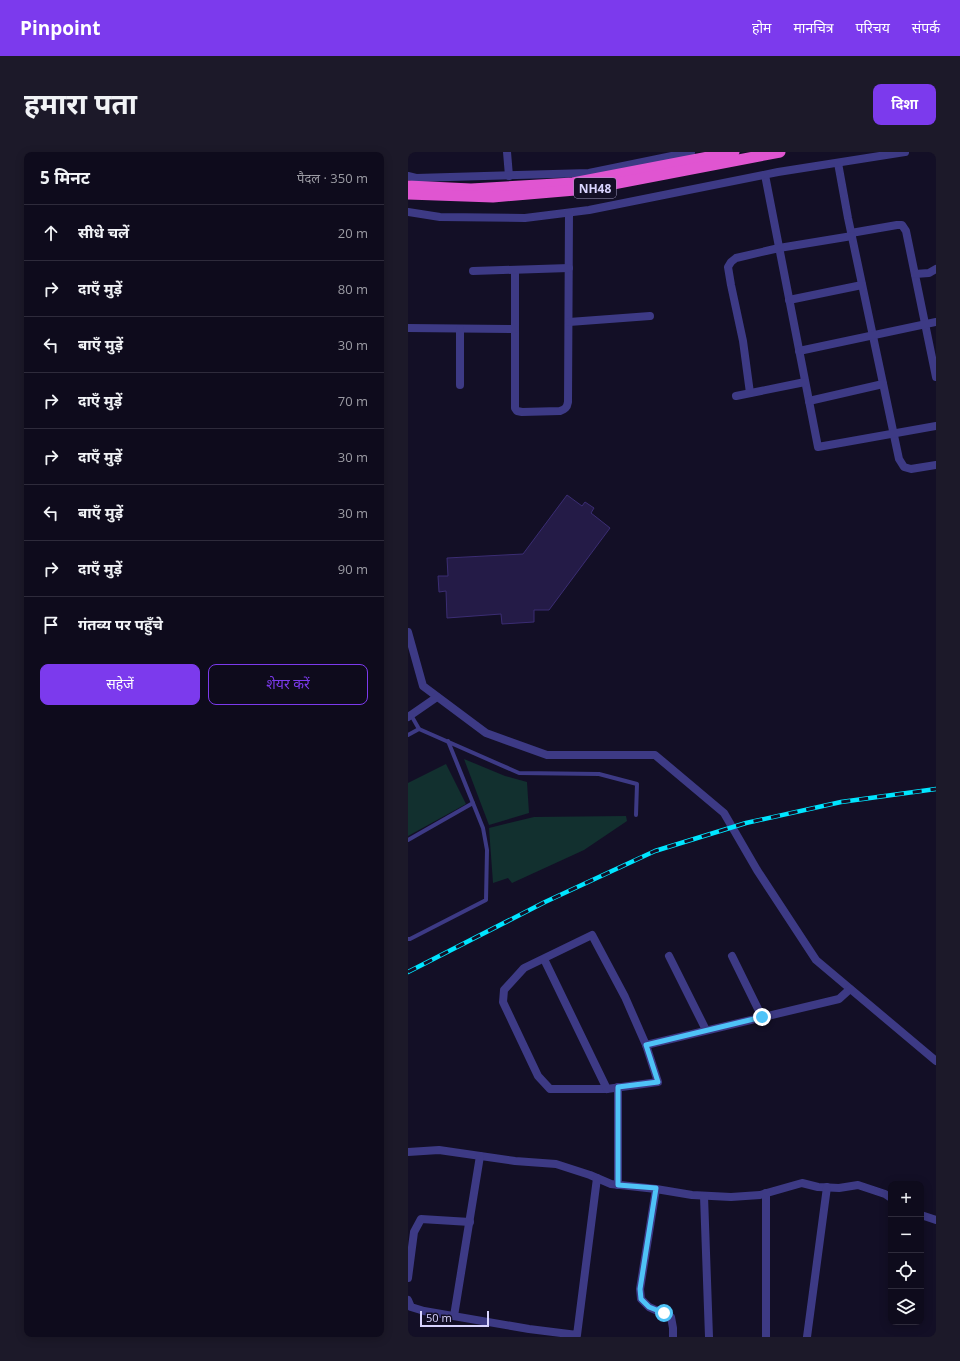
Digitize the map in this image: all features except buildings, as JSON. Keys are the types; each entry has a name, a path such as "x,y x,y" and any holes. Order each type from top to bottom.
{"highway":[{"name":"NH48","path":"408,186 471,189 573,183 734,152"},
{"name":"NH48","path":"408,194 493,197 587,189 780,152"}],"street":[{"path":"507,152 509,176"},
{"path":"408,176 416,178 589,173 691,152"},
{"path":"408,212 440,216 525,218 589,210 765,175 905,152"},
{"path":"838,163 851,234 899,458 904,467 911,469 936,465"},
{"path":"765,175 818,447 894,435 936,426"},
{"path":"515,270 514,408 517,411 522,412 560,411 565,409 568,402 569,212"},
{"path":"750,393 743,341 728,266 731,262 736,258 779,248 902,225 906,231 936,377"},
{"path":"473,271 569,268"},
{"path":"915,274 929,273 936,269"},
{"path":"789,300 862,285"},
{"path":"569,322 650,316"},
{"path":"799,351 936,322"},
{"path":"408,328 514,330"},
{"path":"460,329 460,385"},
{"path":"736,396 805,382"},
{"path":"809,401 883,384"},
{"path":"408,632 423,686 486,733 546,755 655,755 724,814 757,870 816,960 936,1060"},
{"path":"409,716 438,697"},
{"path":"592,935 625,997 646,1045 658,1082 607,1089 550,1089 538,1076 503,1002 504,990 524,968 544,959 592,935"},
{"path":"669,956 706,1030"},
{"path":"732,956 762,1017"},
{"path":"544,959 607,1089"},
{"path":"646,1045 839,999 850,989"},
{"path":"618,1087 618,1185"},
{"path":"408,1152 439,1150 515,1162 556,1164 611,1184 656,1188 704,1196 731,1197 760,1195 802,1183 818,1187 839,1188 858,1185 888,1196"},
{"path":"454,1316 480,1156"},
{"path":"408,1300 411,1307 424,1311 529,1329 576,1335 597,1178"},
{"path":"807,1337 827,1187"},
{"path":"656,1188 640,1289 641,1299 649,1307 671,1317 673,1337"},
{"path":"766,1193 766,1337"},
{"path":"704,1196 709,1337"},
{"path":"924,1216 936,1220"},
{"path":"408,1278 414,1232 421,1219 470,1222"}],"lane":[{"path":"409,716 418,729 519,773 599,774 637,784 636,815"},
{"path":"408,735 418,729"},
{"path":"408,939 486,900 487,850 483,828 448,741"},
{"path":"408,840 473,803"}],"green space":[{"path":"464,759 505,776 527,782 529,813 489,825"},
{"path":"446,764 466,804 408,836 408,783"},
{"path":"626,816 627,821 584,850 512,883 508,878 493,883 489,828 534,817"}],"railway":[{"path":"408,972 545,902 655,851 746,823 841,802 936,789"}],"route":[{"path":"664,1313 649,1307 641,1299 640,1289 656,1188 618,1185 618,1087 658,1082 646,1045 762,1017"}]}
